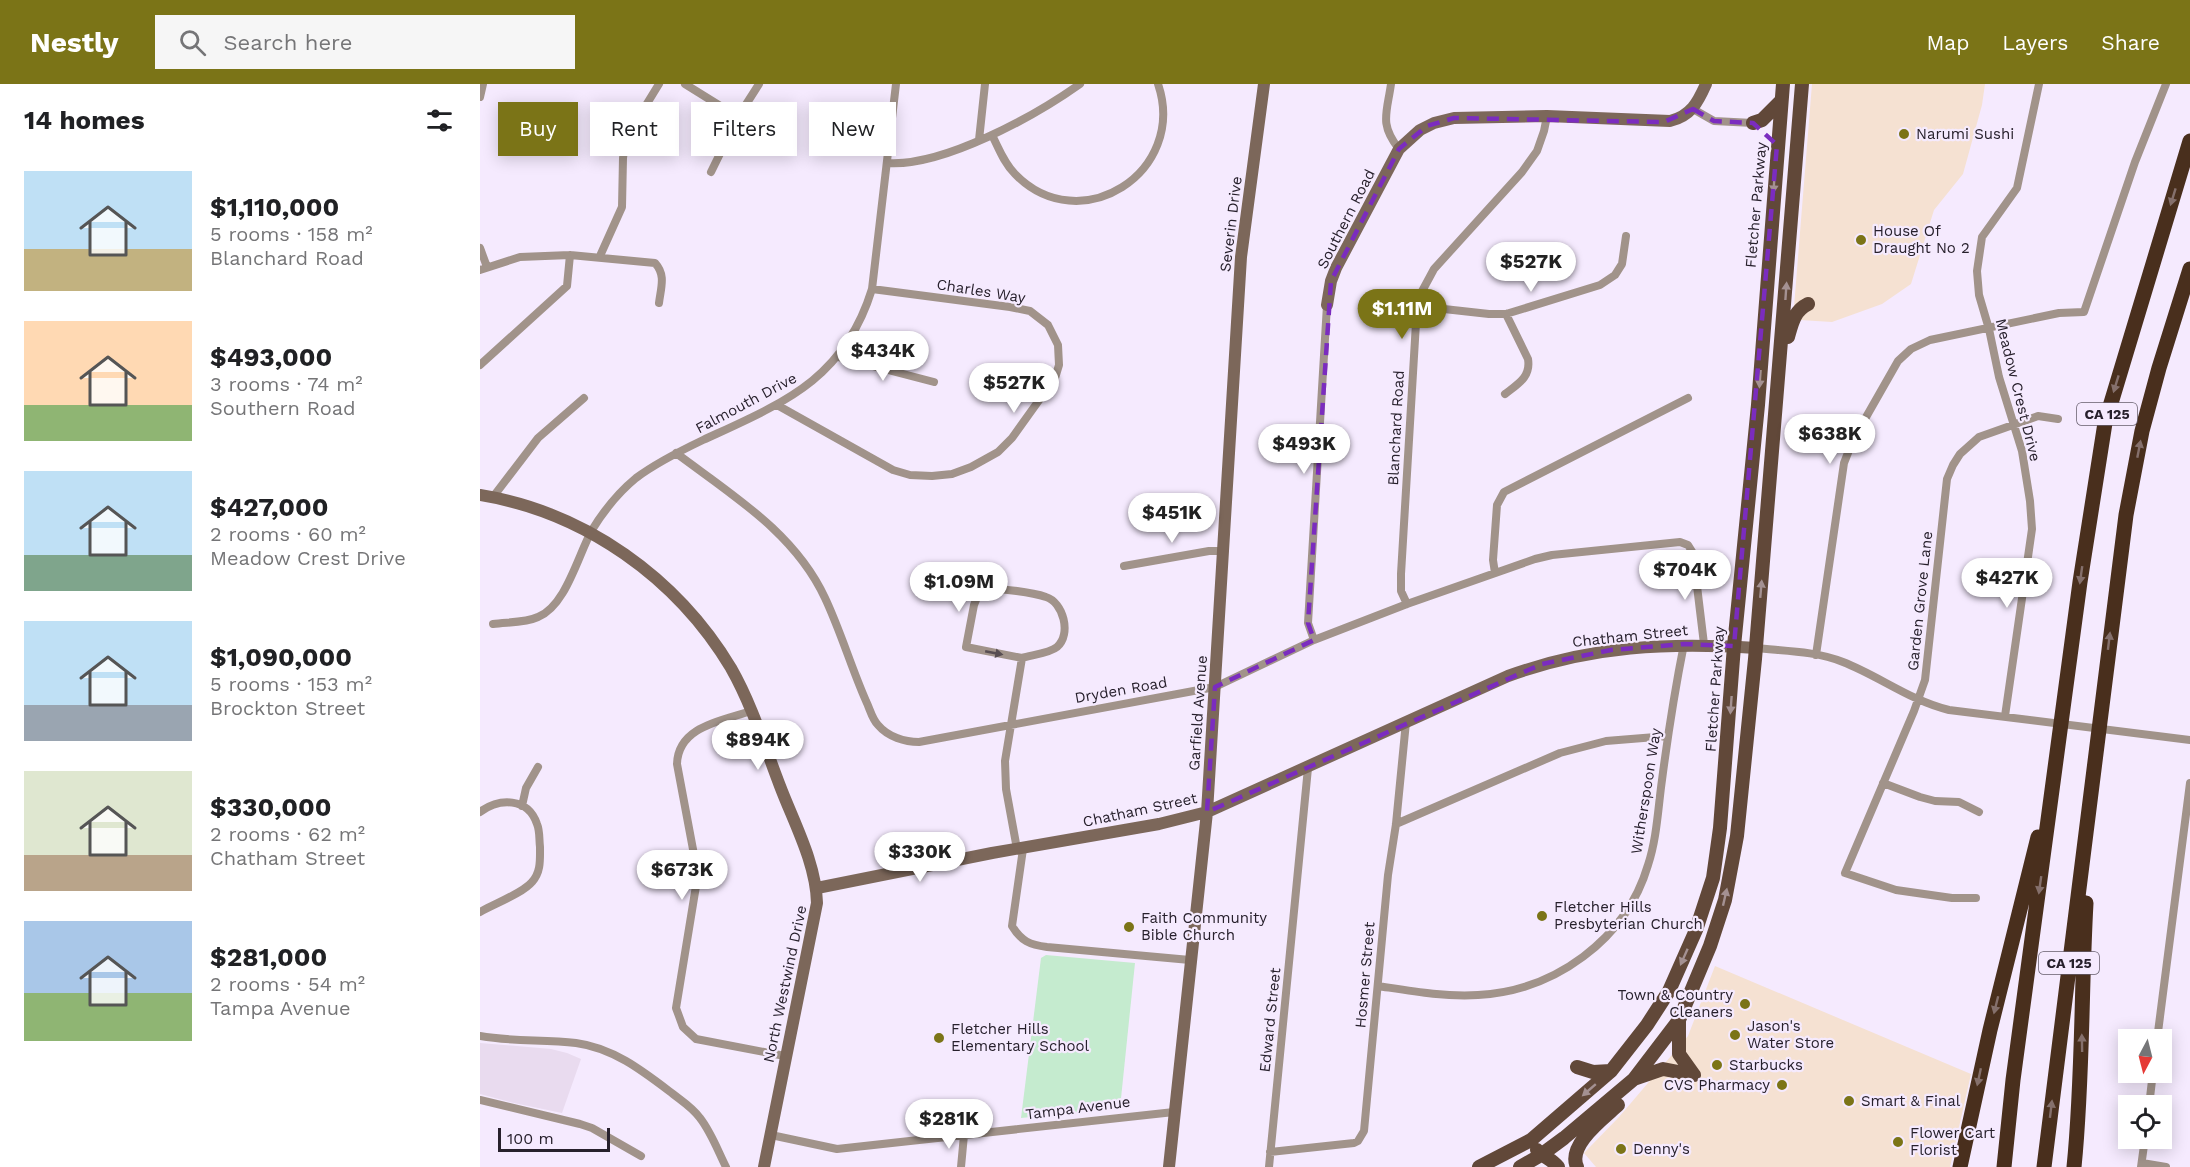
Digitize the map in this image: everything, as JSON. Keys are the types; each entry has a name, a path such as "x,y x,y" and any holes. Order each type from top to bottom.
{"highway":[{"name":"CA 125","path":"2004,1167 2065,695 2105,423 2190,141"},
{"name":"CA 125","path":"2044,1167 2126,514 2142,431 2190,268"},
{"path":"1960,1167 1990,1029 2057,760"},
{"path":"2074,1167 2081,1080 2081,989 2089,802"}],"main road":[{"name":"Fletcher Parkway","path":"1479,1167 1531,1140 1611,1071 1647,1025 1669,991 1696,930 1713,878 1721,817 1734,646 1758,405 1783,84"},
{"path":"1577,1167 1575,1157 1578,1147 1588,1132 1618,1105 1634,1079 1679,1020 1710,945 1725,900 1737,836 1756,648 1802,84"},
{"path":"1753,123 1762,120 1781,101"},
{"path":"1753,123 1764,129 1777,145"},
{"path":"1780,359 1793,318 1801,307 1808,304"},
{"path":"1541,1161 1634,1079 1663,1069 1694,1076 1678,1054 1679,1020"},
{"path":"1576,1067 1593,1072 1611,1071"},
{"path":"1531,1140 1541,1161"},
{"path":"1520,1167 1551,1159 1558,1167"}],"street":[{"path":"480,97 483,84"},
{"path":"600,256 622,207 625,144 659,84"},
{"path":"685,84 714,102"},
{"path":"748,102 759,84"},
{"name":"Falmouth Drive","path":"493,624 537,618 548,611 559,599 601,516 636,478 676,453 777,405 807,386 838,357 855,330 872,289 896,84"},
{"path":"979,140 985,84"},
{"path":"887,163 904,164 992,135 1041,110 1080,84"},
{"path":"992,135 1008,165 1036,190 1064,200 1102,197 1117,191 1135,178 1148,164 1157,148 1164,120 1158,84"},
{"name":"Severin Drive","path":"1233,367 1241,257 1264,84"},
{"path":"1391,84 1385,124 1389,137 1399,149"},
{"path":"1706,84 1693,109 1714,121 1753,123"},
{"name":"Meadow Crest Drive","path":"2005,716 2032,530 2022,451 1999,377 1979,295 1977,271 1980,243 1986,229 2017,188 2039,84"},
{"path":"1816,655 1840,478 1853,440 1898,361 1917,345 1930,340 2059,313 2084,312 2135,162 2166,84"},
{"name":"Southern Road","path":"1314,640 1308,623 1327,305 1331,281 1399,149 1426,126 1447,119 1547,116 1664,122 1677,120 1693,109"},
{"name":"Blanchard Road","path":"1407,604 1401,591 1401,574 1417,306 1420,295 1434,269 1522,172 1537,150 1545,131 1547,116"},
{"path":"711,172 719,156"},
{"path":"1417,306 1506,314 1605,283 1615,275 1622,264 1626,236"},
{"path":"480,248 484,269 520,257 570,255 600,256 655,263 662,275 659,303"},
{"path":"480,365 567,286 570,255"},
{"name":"Charles Way","path":"777,405 884,467 910,475 936,476 952,474 971,467 998,452 1012,438 1055,378 1060,358 1056,338 1048,325 1030,311 872,289"},
{"path":"1504,394 1524,380 1529,366 1528,359 1506,314"},
{"path":"838,357 934,382"},
{"name":"Garfield Avenue","path":"1169,1167 1206,812 1233,367"},
{"path":"493,497 538,438 584,398"},
{"path":"1495,573 1493,560 1497,505 1504,492 1689,398"},
{"name":"Garden Grove Lane","path":"1976,898 1952,898 1896,890 1845,873 1925,680 1947,479 1953,465 1970,444 1979,438 2014,423 2038,416 2058,419"},
{"name":"Dryden Road","path":"676,453 774,528 809,569 832,615 876,724 902,740 919,742 1215,687 1314,640 1407,604 1535,559 1563,554 1680,542 1688,545 1693,553 1704,644"},
{"name":"North Westwind Drive","path":"480,495 539,510 591,533 613,545 652,574 697,620 731,670 751,711 814,874 818,903 764,1167"},
{"path":"1124,566 1209,551 1223,551"},
{"path":"981,587 1047,597 1059,605 1065,636 1057,648 1022,658 966,647 974,605 981,587"},
{"name":"Witherspoon Way","path":"1378,986 1454,996 1505,992 1532,985 1557,974 1592,950 1619,922 1634,900 1645,876 1654,840 1668,736 1684,644"},
{"name":"Chatham Street","path":"817,888 1159,824 1206,812 1508,676 1550,662 1611,650 1704,644 1816,655 1842,662 1918,699 1949,710 2190,740"},
{"path":"1022,658 1012,724 1005,752 1004,771 1020,849 1012,926 1017,935 1032,946 1190,960"},
{"path":"751,711 698,729 687,737 678,753 677,764 695,860 696,886 676,1008 683,1027 696,1039 785,1056"},
{"name":"Hosmer Street","path":"1270,1152 1353,1143 1364,1131 1388,875 1396,824 1406,722"},
{"path":"1396,824 1560,753 1606,741 1668,736"},
{"path":"522,806 526,788 537,767"},
{"name":"Edward Street","path":"1269,1167 1308,768"},
{"path":"1883,783 1928,799 1959,802 1980,812"},
{"path":"2158,1029 2190,783"},
{"path":"480,812 502,802 522,806 531,813 538,827 540,862 534,880 527,887 480,912"},
{"path":"480,1036 501,1040 575,1043 616,1056 646,1074 694,1111 705,1126 726,1167"},
{"path":"480,1100 592,1128 641,1156"},
{"name":"Tampa Avenue","path":"771,1135 837,1149 1174,1112"},
{"path":"961,1167 964,1135"},
{"path":"2143,1149 2141,1165 2166,1167"}],"highlighted area":[{"path":"1693,109 1714,121 1753,123 1777,145 1734,646 1684,644 1611,650 1542,664 1207,812 1215,687 1314,640 1308,623 1331,281 1399,149 1427,126 1454,118 1664,122"}],"shaded area":[{"path":"1812,84 1985,84 1982,105 1963,174 1934,210 1911,284 1882,304 1832,322 1800,320 1794,307"},
{"path":"1715,966 1971,1074 1950,1167 1596,1167 1584,1153 1619,1117 1688,1036"},
{"path":"480,1043 551,1049 581,1059 562,1113 480,1094"}],"green space":[{"path":"1046,955 1135,963 1120,1108 1021,1118 1041,958"}],"place":[{"name":"Narumi Sushi","path":"1904,134"},
{"name":"House Of Draught No 2","path":"1861,240"},
{"name":"Fletcher Hills Presbyterian Church","path":"1542,916"},
{"name":"Faith Community Bible Church","path":"1129,927"},
{"name":"Town & Country Cleaners","path":"1745,1004"},
{"name":"Jason's Water Store","path":"1735,1035"},
{"name":"Fletcher Hills Elementary School","path":"939,1038"},
{"name":"Starbucks","path":"1717,1065"},
{"name":"CVS Pharmacy","path":"1782,1085"},
{"name":"Smart & Final","path":"1849,1101"},
{"name":"Flower Cart Florist","path":"1898,1142"},
{"name":"Denny's","path":"1621,1149"}]}
